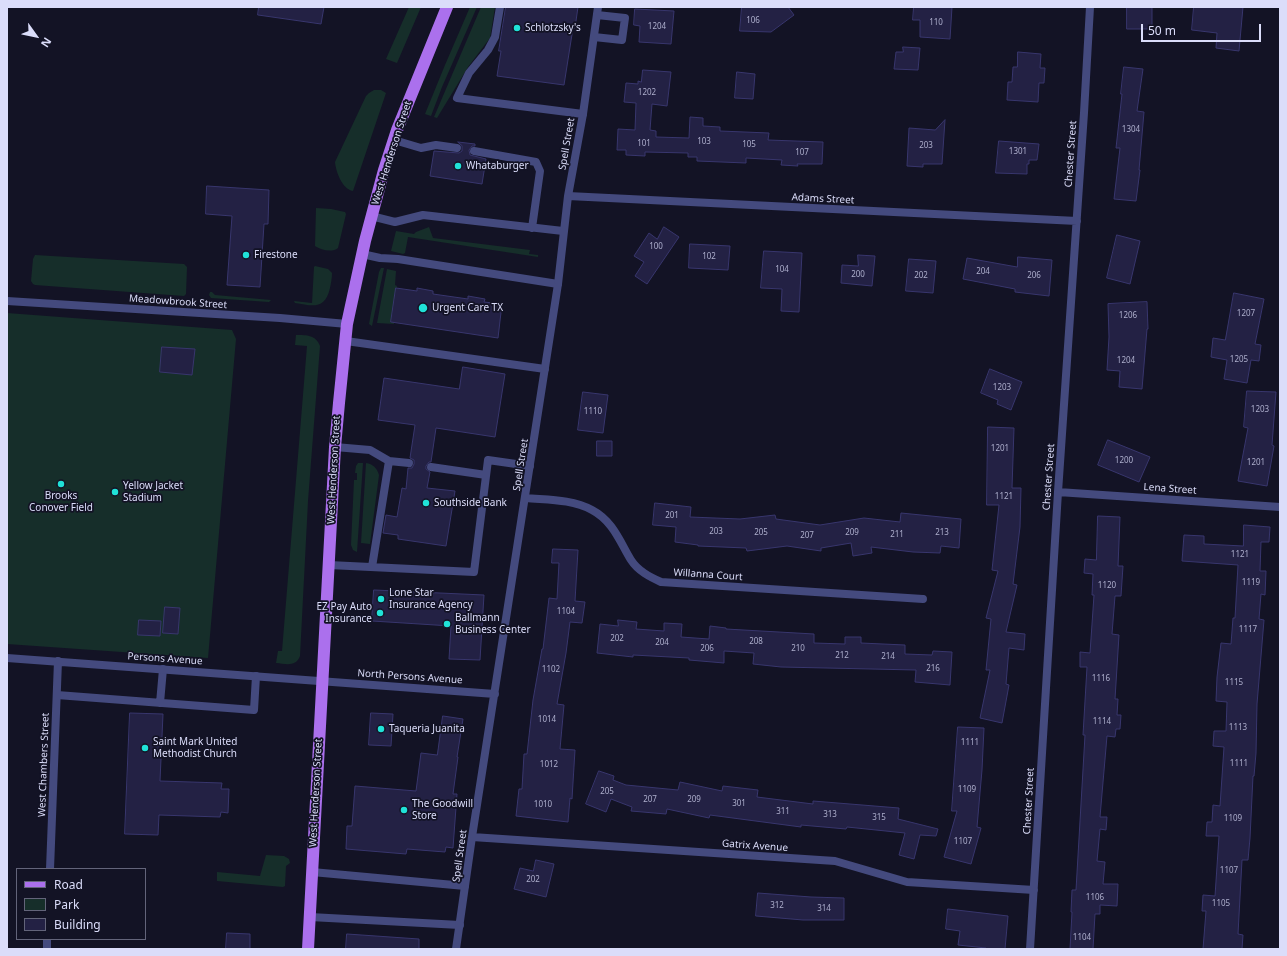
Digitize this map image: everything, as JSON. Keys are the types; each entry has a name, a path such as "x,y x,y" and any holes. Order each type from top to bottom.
{"main road":[{"name":"West Henderson Street","path":"308,949 335,448 347,324 371,216 394,140 412,90 447,7"}],"street":[{"path":"500,7 495,37 488,50 469,72 457,98 583,114"},
{"name":"Chester Street","path":"1030,949 1090,7"},
{"path":"594,37 622,40 625,18 598,11"},
{"name":"Spell Street","path":"456,949 558,284 568,196 583,114 598,11"},
{"path":"394,140 421,148 436,145 457,148"},
{"path":"474,151 536,162 540,171 532,228"},
{"name":"Adams Street","path":"568,196 1077,221"},
{"path":"371,216 395,222 423,215 563,231"},
{"path":"362,254 380,258 398,259 558,284"},
{"name":"Meadowbrook Street","path":"7,302 205,313 347,324"},
{"path":"346,341 545,370"},
{"path":"335,448 370,450 389,461 409,464"},
{"path":"329,564 474,572 488,460 530,466"},
{"path":"372,567 389,461"},
{"path":"431,467 486,475"},
{"name":"Lena Street","path":"1058,492 1280,507"},
{"name":"Willanna Court","path":"526,498 558,500 577,504 604,517 619,537 632,561 642,571 661,582 923,599"},
{"name":"Persons Avenue","path":"7,658 322,681"},
{"name":"West Chambers Street","path":"50,868 58,661"},
{"path":"160,703 163,669"},
{"path":"57,696 254,710 256,676"},
{"name":"North Persons Avenue","path":"322,681 495,694"},
{"name":"Gatrix Avenue","path":"472,837 835,861 907,882 1034,890"},
{"path":"312,872 465,886"},
{"path":"310,917 460,925"}],"green space":[{"path":"409,7 421,7 397,63 386,59"},
{"path":"470,7 477,7 431,116 425,114 445,65"},
{"path":"481,7 495,7 490,38 468,67 437,118 434,117"},
{"path":"374,90 381,90 386,93 353,191 349,190 343,184 338,175 335,162 366,96"},
{"path":"316,208 331,209 345,212 346,214 338,248 336,250 320,249 315,246"},
{"path":"429,227 433,238 530,250 529,254 538,255 538,257 408,237 405,253 403,254 391,251 396,231 414,234"},
{"path":"35,255 184,264 187,267 186,294 184,296 35,285 31,281 33,259"},
{"path":"315,266 328,269 332,273 328,295 325,300 317,305 295,303 294,301 312,303"},
{"path":"381,268 384,268 372,326 369,324"},
{"path":"387,269 396,271 395,285 397,286 391,322 394,322 394,324 377,323"},
{"path":"210,292 215,295 271,300 269,302 211,298 209,295"},
{"name":"Yellow Jacket Stadium","path":"7,313 232,330 236,339 208,658 7,644"},
{"path":"296,335 314,338 320,346 308,501 300,656 296,662 287,664 276,663 278,651 282,651 307,346 295,345"},
{"path":"358,463 363,463 357,552 353,550 351,545 354,480 357,480 357,473 355,473"},
{"path":"366,463 371,464 377,470 379,475 370,544 361,543"},
{"path":"266,855 284,856 289,859 290,863 286,866 285,886 217,881 217,872 260,876"}],"building":[{"path":"259,7 324,7 321,24 258,15"},
{"path":"506,7 578,7 575,28 573,28 564,85 497,76 501,51 499,51"},
{"path":"742,7 788,7 794,15 771,32 740,31"},
{"path":"914,7 952,7 950,39 920,37 920,20 913,20"},
{"path":"1127,7 1152,7 1152,29 1127,29"},
{"path":"1194,7 1243,7 1239,51 1216,48 1217,33 1192,30"},
{"path":"635,9 674,11 671,44 639,42 640,26 634,25"},
{"path":"903,47 920,48 918,70 894,69 896,52 903,52"},
{"path":"1018,52 1041,54 1040,68 1045,68 1044,83 1039,83 1038,102 1007,100 1008,82 1012,82 1013,67 1017,67"},
{"path":"1124,67 1143,69 1137,111 1144,112 1140,170 1136,201 1114,199 1120,148 1116,148"},
{"path":"643,70 671,72 667,106 652,104 650,130 656,131 656,137 689,138 690,117 703,118 703,126 720,127 720,131 769,133 768,140 823,142 822,164 797,164 798,166 781,165 782,160 746,158 746,163 697,161 697,157 688,157 688,153 645,152 645,156 626,155 626,150 617,150 618,129 635,130 636,103 624,102 626,83 638,84 638,81 641,82"},
{"path":"737,72 755,74 753,99 735,98"},
{"path":"945,120 942,164 923,164 923,167 907,166 909,128 935,130"},
{"path":"999,141 1039,144 1037,160 1029,160 1029,164 1027,164 1027,174 996,173"},
{"name":"Whataburger","path":"458,142 475,144 475,146 472,146 469,150 470,155 486,159 482,184 430,176 434,151 459,153 462,151 462,146"},
{"name":"Firestone","path":"207,186 269,190 268,224 264,224 260,287 227,285 232,216 206,214"},
{"path":"664,227 679,237 647,284 635,276 644,262 634,256 649,233 657,239"},
{"path":"1117,235 1140,241 1130,284 1107,278"},
{"path":"690,244 730,246 728,270 689,268"},
{"path":"764,251 802,253 799,312 781,311 782,289 761,288"},
{"path":"858,255 875,256 872,286 841,283 842,265 858,266"},
{"path":"1018,257 1052,260 1049,296 1015,292 1015,289 963,279 967,258 1017,267"},
{"path":"909,259 936,261 933,293 906,291"},
{"path":"396,288 417,291 417,288 433,291 433,294 468,299 468,296 485,299 484,302 502,304 498,338 391,322"},
{"path":"1234,293 1264,299 1255,344 1261,345 1259,361 1251,360 1247,383 1224,379 1227,360 1211,357 1213,338 1225,340"},
{"path":"1147,302 1148,329 1142,389 1119,387 1120,371 1107,370 1109,337 1108,304"},
{"path":"162,347 195,349 192,375 160,372"},
{"path":"463,367 505,374 495,437 436,428 431,462 429,462 426,466 426,469 430,472 427,488 455,491 446,546 398,539 398,535 383,533 386,515 397,517 402,488 406,489 408,468 412,468 414,464 414,460 410,458 415,425 378,420 384,378 459,389"},
{"path":"990,369 1022,382 1011,410 997,404 998,400 981,393"},
{"path":"1247,391 1276,392 1272,445 1274,446 1267,486 1238,481 1248,428 1244,427"},
{"path":"583,392 608,395 603,433 578,430"},
{"path":"988,427 1014,428 1012,488 1021,488 1020,527 1013,584 1017,585 1006,632 1025,634 1024,650 1009,648 1006,684 1009,685 1002,723 980,718 990,670 986,670 991,619 986,618 998,571 992,570 999,505 987,505"},
{"path":"1108,440 1150,457 1139,482 1098,465"},
{"path":"597,441 612,441 612,456 597,456"},
{"path":"655,503 691,507 690,517 740,519 775,515 776,519 820,525 864,518 900,522 901,513 961,519 959,548 941,546 940,553 913,552 871,547 872,553 853,556 851,543 821,548 821,551 787,546 747,551 746,548 698,546 675,542 676,527 653,525"},
{"path":"1098,516 1120,517 1118,566 1123,566 1121,596 1115,596 1112,634 1119,635 1115,699 1118,699 1117,715 1121,715 1120,729 1116,729 1115,737 1107,736 1100,817 1107,817 1106,830 1100,829 1097,861 1105,862 1103,884 1118,884 1117,906 1100,905 1100,914 1095,914 1093,949 1070,949 1072,890 1076,890 1085,735 1083,735 1087,667 1080,667 1080,652 1090,653 1094,595 1092,595 1093,574 1084,573 1085,559 1096,560"},
{"path":"1244,525 1270,527 1269,542 1261,542 1260,571 1266,571 1265,595 1261,594 1259,619 1264,620 1257,704 1256,753 1253,776 1248,860 1242,860 1238,934 1243,935 1242,949 1203,949 1206,911 1202,911 1203,895 1215,896 1219,836 1206,836 1207,822 1212,822 1213,805 1220,806 1224,747 1213,746 1214,731 1226,731 1227,702 1216,701 1217,677 1221,643 1231,644 1233,618 1235,618 1238,565 1182,561 1184,535 1204,536 1204,544 1243,546"},
{"path":"553,549 578,550 575,601 585,602 582,623 570,622 557,704 564,705 560,749 575,750 572,799 570,798 568,822 516,816 519,789 522,789 524,754 527,754 533,700 543,649 549,598 557,599 559,563 552,563"},
{"name":"Ballmann Business Center","path":"374,590 484,595 480,660 449,659 451,626 372,621"},
{"path":"165,607 180,608 178,634 163,633"},
{"path":"139,620 161,621 160,636 138,635"},
{"path":"618,620 637,622 636,629 664,631 664,623 682,624 681,637 709,639 710,626 726,629 814,634 814,643 845,644 845,637 861,637 861,643 905,645 905,654 932,655 933,651 952,652 950,685 915,682 916,670 781,667 753,664 754,653 724,651 724,663 689,660 689,658 633,655 633,657 597,653 600,624 618,626"},
{"name":"Saint Mark United Methodist Church","path":"130,713 163,714 160,781 222,783 221,789 229,789 228,813 221,812 220,817 159,815 158,835 125,834"},
{"name":"Taqueria Juanita","path":"371,713 393,714 391,746 369,745"},
{"name":"The Goodwill Store","path":"443,716 463,719 453,794 457,794 453,848 446,847 445,852 407,849 406,854 346,849 347,826 352,826 355,786 416,791 421,753 437,755"},
{"path":"958,727 984,728 977,827 981,828 971,864 944,857 957,811 952,811"},
{"path":"599,771 614,776 613,780 626,785 678,790 680,782 722,791 723,786 758,790 757,797 813,804 813,801 899,808 898,819 938,829 936,836 920,835 914,859 899,855 905,833 847,827 846,829 801,825 801,827 710,815 709,818 667,809 666,814 631,811 632,807 611,799 606,812 586,804"},
{"path":"536,860 554,864 546,897 514,889 520,868 533,871"},
{"path":"758,893 844,898 844,920 803,920 756,916"},
{"path":"948,909 1008,916 1005,949 986,949 958,945 960,931 946,929"},
{"path":"227,933 250,934 250,949 226,949"},
{"path":"347,934 419,939 419,949 346,949"}],"place":[{"name":"Schlotzsky's","path":"517,28"},
{"name":"Whataburger","path":"458,166"},
{"name":"Firestone","path":"246,255"},
{"name":"Urgent Care TX","path":"423,308"},
{"name":"Brooks Conover Field","path":"61,484"},
{"name":"Yellow Jacket Stadium","path":"115,492"},
{"name":"Southside Bank","path":"426,503"},
{"name":"Lone Star Insurance Agency","path":"381,599"},
{"name":"EZ Pay Auto Insurance","path":"380,613"},
{"name":"Ballmann Business Center","path":"447,624"},
{"name":"Taqueria Juanita","path":"381,729"},
{"name":"Saint Mark United Methodist Church","path":"145,748"},
{"name":"The Goodwill Store","path":"404,810"}]}
